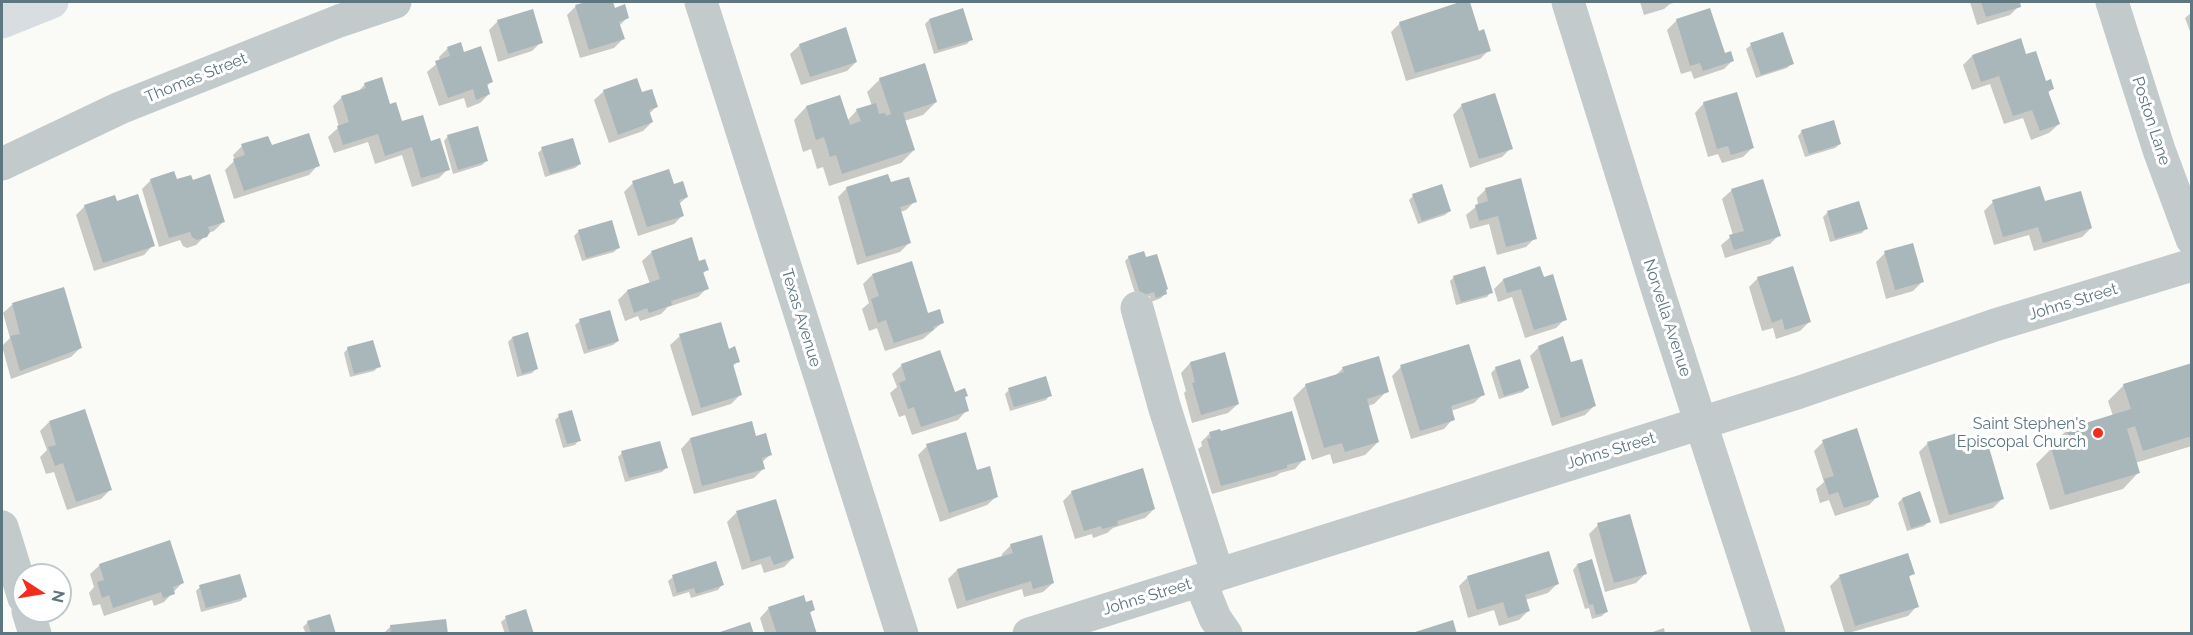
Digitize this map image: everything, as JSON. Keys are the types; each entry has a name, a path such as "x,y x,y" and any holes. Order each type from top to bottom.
{"highway":[{"path":"2,22 52,2"}],"street":[{"name":"Thomas Street","path":"2,164 120,108 339,21 395,2"},
{"name":"Texas Avenue","path":"701,2 902,633"},
{"name":"Norvella Avenue","path":"1568,2 1769,633"},
{"name":"Poston Lane","path":"2112,2 2159,150 2192,239"},
{"name":"Johns Street","path":"1029,633 1800,392 1995,325 2192,265"},
{"path":"1137,308 1209,578 1215,618 1226,633"},
{"path":"2,527 13,563"}],"building":[{"path":"586,2 613,2 615,8 625,4 629,18 619,22 625,39 589,50 575,5"},
{"path":"1460,2 1470,2 1479,31 1484,29 1491,51 1415,73 1399,22"},
{"path":"1981,2 2020,2 2021,7 1986,17"},
{"path":"963,8 973,40 938,50 929,19"},
{"path":"1710,8 1725,53 1731,51 1734,61 1703,71 1700,63 1690,66 1676,19"},
{"path":"533,9 543,43 508,54 497,20"},
{"path":"846,27 857,62 810,77 799,44"},
{"path":"1783,32 1794,64 1761,75 1750,43"},
{"path":"2021,38 2026,54 2036,51 2046,81 2051,79 2054,89 2048,91 2060,124 2040,131 2032,110 2013,116 1999,76 1981,82 1972,55"},
{"path":"461,42 464,52 481,46 493,82 487,84 490,94 476,100 473,89 448,98 435,61 450,56 447,47"},
{"path":"925,63 937,102 903,113 915,150 842,174 836,155 830,157 824,137 816,140 806,106 840,95 850,125 861,121 856,109 876,103 879,114 885,113 886,116 891,114 879,78"},
{"path":"382,77 390,104 396,102 402,121 423,115 431,141 440,138 450,170 421,178 412,147 385,156 378,134 343,145 337,126 349,122 341,96 366,88 364,83"},
{"path":"637,78 642,92 652,89 658,107 649,110 653,122 618,135 603,90"},
{"path":"1737,92 1754,148 1731,155 1728,146 1717,149 1703,102"},
{"path":"1495,93 1513,149 1479,159 1461,104"},
{"path":"1834,120 1841,144 1809,154 1801,130"},
{"path":"478,126 488,161 458,170 447,135"},
{"path":"309,133 320,166 244,191 233,159 245,155 241,144 268,136 272,145"},
{"path":"573,138 581,164 550,174 541,147"},
{"path":"669,169 674,184 683,181 688,197 679,200 684,216 647,227 632,181"},
{"path":"174,171 177,179 191,175 193,180 210,174 225,222 208,227 210,232 207,237 197,240 190,232 169,238 150,179"},
{"path":"888,174 891,182 909,177 917,202 900,207 911,243 866,257 846,187"},
{"path":"1521,178 1537,239 1506,247 1498,216 1479,221 1475,205 1488,201 1485,188"},
{"path":"1763,179 1781,236 1734,250 1729,235 1744,231 1731,189"},
{"path":"1442,184 1451,211 1422,221 1412,194"},
{"path":"2040,186 2045,201 2081,191 2092,228 2043,243 2038,227 2003,237 1992,200"},
{"path":"138,194 155,246 103,263 84,205 115,195 117,201"},
{"path":"1859,201 1868,229 1835,239 1827,211"},
{"path":"612,220 620,248 586,258 578,230"},
{"path":"692,237 699,261 705,259 709,270 703,272 709,289 671,301 672,305 649,313 647,308 634,313 627,290 660,279 651,251"},
{"path":"1913,243 1924,282 1895,290 1884,251"},
{"path":"1144,251 1146,257 1157,254 1168,289 1167,294 1156,298 1154,292 1141,296 1128,256"},
{"path":"912,261 928,313 940,309 944,323 933,327 934,330 894,343 886,320 878,323 871,299 879,296 872,274"},
{"path":"1485,266 1493,293 1461,302 1453,276"},
{"path":"1540,266 1544,277 1553,274 1567,320 1534,330 1521,289 1507,293 1503,279"},
{"path":"1793,266 1811,322 1785,330 1782,319 1772,323 1757,277"},
{"path":"64,287 82,348 20,371 10,336 20,334 12,303"},
{"path":"610,310 619,341 588,350 579,319"},
{"path":"721,322 729,349 735,346 740,362 733,364 742,395 701,408 679,334"},
{"path":"528,332 538,369 522,374 512,337"},
{"path":"1563,336 1571,362 1582,359 1596,406 1561,418 1538,346"},
{"path":"373,340 381,367 354,374 347,347"},
{"path":"1469,344 1485,395 1451,406 1455,420 1420,431 1400,365"},
{"path":"940,350 955,392 965,388 969,411 921,427 914,407 908,409 899,383 906,380 901,364"},
{"path":"1225,352 1239,404 1201,415 1192,383 1195,382 1190,362"},
{"path":"1379,356 1389,392 1367,399 1379,442 1345,452 1342,443 1324,448 1305,384 1344,372 1342,367"},
{"path":"1520,359 1529,388 1504,396 1495,367"},
{"name":"Saint Stephen's Episcopal Church","path":"2192,363 2192,436 2143,451 2135,426 2127,429 2140,473 2065,495 2051,447 2070,441 2066,429 2131,409 2123,384"},
{"path":"1046,376 1052,396 1014,407 1008,388"},
{"path":"85,409 112,490 76,502 63,463 55,466 48,447 56,445 49,421"},
{"path":"572,410 581,441 567,444 558,414"},
{"path":"1292,411 1306,460 1287,465 1287,468 1221,486 1207,439 1211,438 1209,432 1220,429 1221,431"},
{"path":"752,421 756,436 766,433 772,455 762,458 765,469 702,486 690,438"},
{"path":"1857,428 1879,497 1844,508 1838,492 1829,495 1824,479 1834,476 1822,440"},
{"path":"966,432 977,470 990,466 998,497 949,513 926,444"},
{"path":"1957,433 1963,452 1988,444 2004,499 1949,515 1927,442"},
{"path":"660,441 668,468 629,478 621,451"},
{"path":"1143,468 1155,509 1117,521 1118,525 1102,529 1101,526 1084,531 1071,491"},
{"path":"1920,491 1931,522 1911,528 1902,498"},
{"path":"776,499 794,558 774,565 770,556 751,562 736,511"},
{"path":"1630,514 1647,574 1614,583 1597,523"},
{"path":"1042,535 1054,583 1033,589 1031,581 966,601 957,569 1013,553 1010,544"},
{"path":"170,540 184,583 173,587 175,594 163,598 161,592 113,608 109,595 102,598 97,582 104,580 99,564"},
{"path":"1549,551 1559,584 1525,595 1530,611 1508,618 1503,602 1477,610 1467,576"},
{"path":"1908,553 1915,574 1909,576 1919,607 1855,626 1839,575"},
{"path":"1592,559 1608,612 1596,615 1593,604 1589,605 1577,564"},
{"path":"716,561 724,585 696,594 694,588 677,593 672,575"},
{"path":"240,574 247,597 206,608 199,585"},
{"path":"804,595 806,602 812,600 815,610 810,612 817,634 777,634 768,607"},
{"path":"526,609 534,634 510,634 505,616"},
{"path":"330,614 336,634 311,634 307,621"},
{"path":"446,619 448,634 391,634 390,625"},
{"path":"1453,620 1457,634 1412,634 1412,633"},
{"path":"750,622 754,634 717,634 717,633"}],"place":[{"name":"Saint Stephen's Episcopal Church","path":"2098,433"}]}
